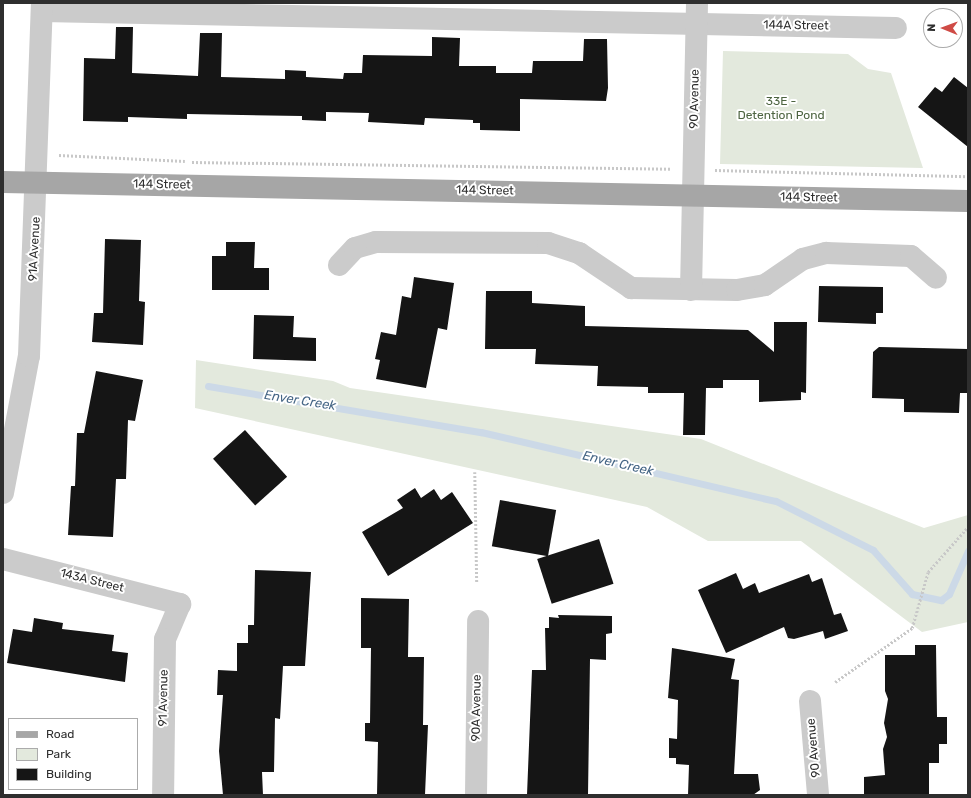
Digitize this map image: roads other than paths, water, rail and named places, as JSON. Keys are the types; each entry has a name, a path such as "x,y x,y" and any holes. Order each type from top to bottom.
{"main road":[{"name":"144 Street","path":"3,182 968,201"}],"street":[{"name":"144A Street","path":"42,7 696,14 896,28"},
{"name":"91A Avenue","path":"3,493 30,356 38,182 42,7"},
{"name":"90 Avenue","path":"691,290 696,14"},
{"path":"339,265 355,248 376,242 548,243 578,253 631,288 737,290 765,285 803,259 826,253 911,256 936,278"},
{"name":"143A Street","path":"3,559 180,604"},
{"name":"91 Avenue","path":"163,795 165,639 180,604"},
{"name":"90A Avenue","path":"476,795 478,621"},
{"name":"90 Avenue","path":"810,701 818,795"}],"waterway":[{"name":"Enver Creek","path":"208,386 481,432 776,501 873,550 912,594 941,600 949,594 968,551"}],"park label":[{"name":"33E - Detention Pond","path":"781,109"}]}
